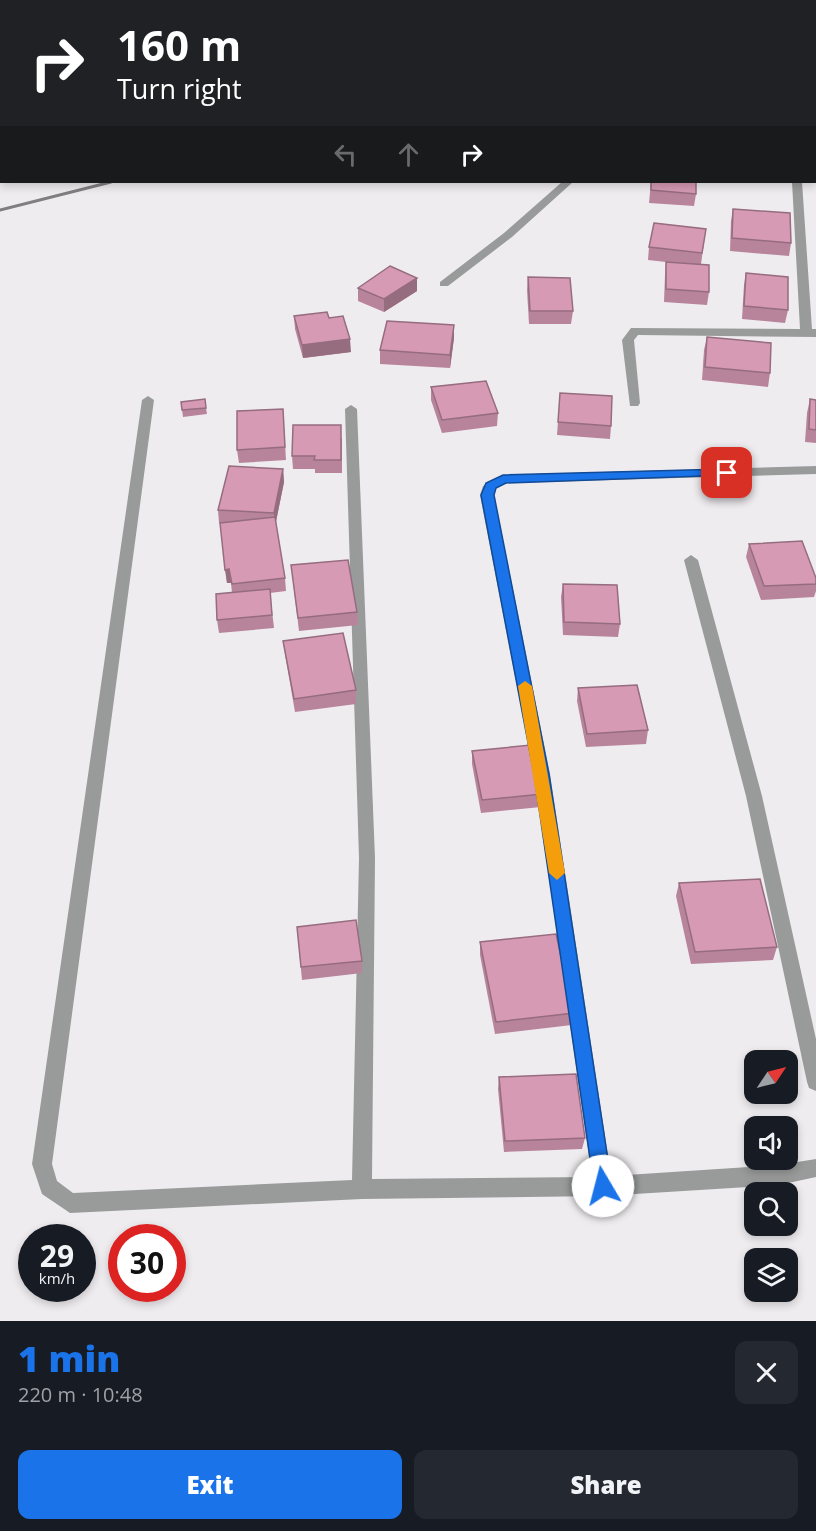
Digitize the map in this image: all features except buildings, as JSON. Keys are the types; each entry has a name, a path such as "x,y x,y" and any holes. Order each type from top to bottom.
{"street":[{"path":"444,284 508,235 567,183"},
{"path":"634,403 628,340 635,331 811,332 797,183"},
{"path":"148,399 42,1164 50,1187 70,1203 362,1190 603,1186 779,1175 816,1168"},
{"path":"351,409 367,858 362,1190"},
{"path":"603,1186 542,774 488,495 490,486 503,479 816,470"},
{"path":"691,560 754,796 816,1082"}],"railway":[{"path":"0,210 107,183"}],"slow traffic":[{"path":"525,686 542,774 557,873"}],"route":[{"path":"603,1186 542,774 488,495 490,486 503,479 727,473"}]}
